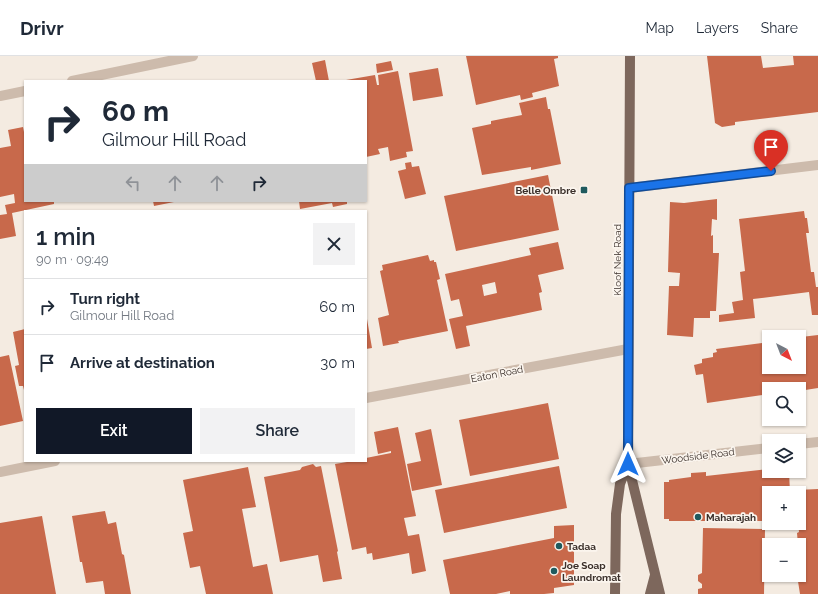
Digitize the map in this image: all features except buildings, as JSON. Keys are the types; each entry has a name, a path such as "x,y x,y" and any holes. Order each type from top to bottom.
{"main road":[{"name":"Kloof Nek Road","path":"628,464 630,56"},
{"path":"628,464 660,594"},
{"path":"615,594 616,514 620,484 628,464"},
{"path":"650,594 655,573"}],"street":[{"path":"77,80 193,56"},
{"path":"0,96 24,91"},
{"path":"629,188 818,165"},
{"name":"Eaton Road","path":"367,398 628,349"},
{"path":"806,443 818,442"},
{"name":"Woodside Road","path":"628,464 762,449"},
{"path":"0,472 50,462"}],"place":[{"name":"Belle Ombre","path":"584,190"},
{"name":"Maharajah","path":"698,517"},
{"name":"Tadaa","path":"559,546"},
{"name":"Joe Soap Laundromat","path":"554,571"}],"route":[{"path":"628,464 629,188 771,171"}]}
